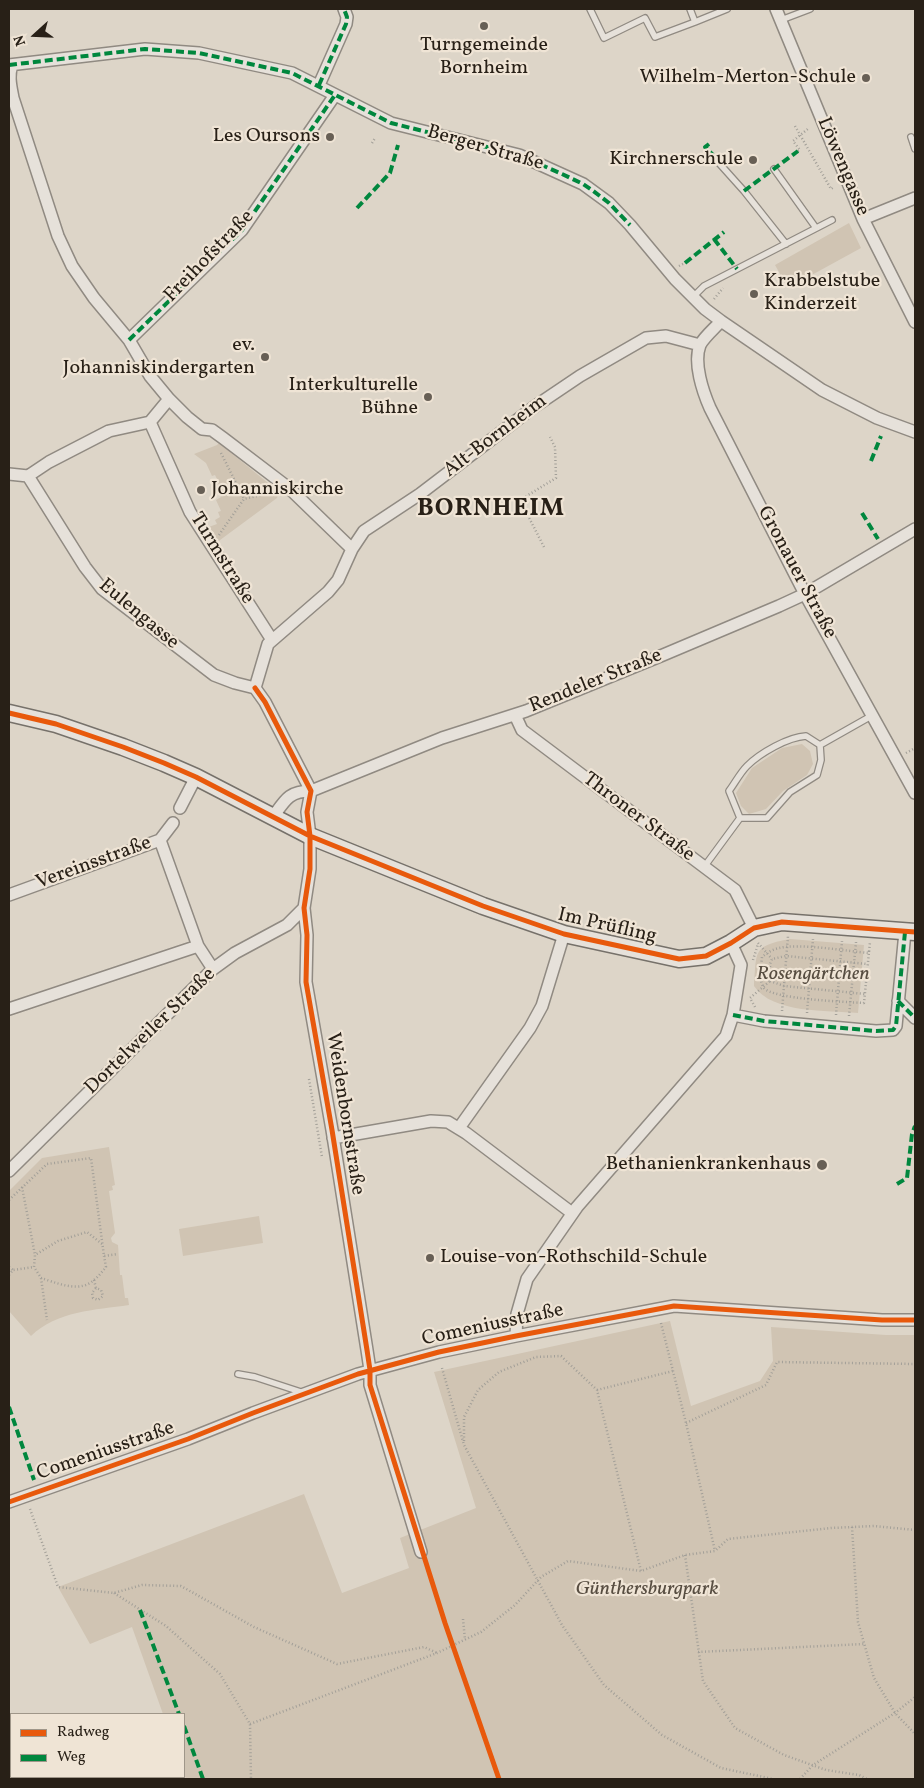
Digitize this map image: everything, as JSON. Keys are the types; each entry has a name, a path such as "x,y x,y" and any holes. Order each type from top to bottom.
{"main road":[{"name":"Im Prüfling","path":"9,713 56,724 123,747 196,777 310,836 483,906 564,934 679,959 706,956 731,943 756,936 782,922 910,932"}],"street":[{"path":"319,85 346,24 347,17 344,9"},
{"name":"Löwengasse","path":"776,9 863,219 915,322"},
{"name":"Berger Straße","path":"10,65 145,49 199,53 292,73 391,123 519,155 583,184 614,208 693,297 721,321 822,390 877,418 915,432"},
{"path":"10,65 10,83 13,98 58,236 72,266 94,298 129,340 150,376 188,417 202,429 212,430 290,490 352,549"},
{"name":"Freihofstraße","path":"129,340 242,230 335,95"},
{"path":"863,219 915,198"},
{"path":"700,345 721,321"},
{"name":"Alt-Bornheim","path":"255,688 268,644 328,592 338,580 352,549 364,531 420,494 519,418 580,376 646,338 666,336 700,345"},
{"name":"Gronauer Straße","path":"700,345 698,358 701,385 710,408 806,594 915,793"},
{"path":"9,474 28,476 50,462 109,431 150,422 169,398"},
{"name":"Turmstraße","path":"150,422 190,512 272,640"},
{"name":"Eulengasse","path":"28,476 85,568 102,589 214,675 255,688"},
{"name":"Rendeler Straße","path":"273,817 284,801 297,791 311,791 442,738 515,714 663,655 806,594 915,529"},
{"path":"255,688 265,702 311,791"},
{"name":"Throner Straße","path":"515,714 522,730 735,890 756,936"},
{"path":"180,808 196,777"},
{"name":"Weidenbornstraße","path":"311,791 307,812 310,836 310,869 304,908 307,935 306,982 370,1370 370,1385 421,1552"},
{"name":"Vereinsstraße","path":"9,895 160,840 173,823"},
{"path":"160,840 198,946 213,970"},
{"name":"Dortelweiler Straße","path":"9,1171 213,970 234,953 287,925 304,908"},
{"name":"Im Prüfling","path":"733,1015 764,1021 892,1030 896,1026 898,1001 910,932"},
{"path":"459,1128 530,1028 542,1006 564,934"},
{"path":"516,1336 517,1314 527,1279 572,1214 726,1036 733,1015 741,965 731,943"},
{"path":"9,1009 198,946"},
{"path":"898,1001 915,1018"},
{"path":"333,1138 431,1121 448,1122 459,1128 572,1214"},
{"name":"Comeniusstraße","path":"9,1502 188,1440 370,1370 438,1352 516,1336 674,1306 882,1320 915,1320"}],"lane":[{"path":"590,9 604,38 645,18 655,37 727,9"},
{"path":"690,9 695,22"},
{"path":"781,20 810,9"},
{"path":"911,137 915,149"},
{"path":"718,162 744,191 786,244"},
{"path":"774,169 816,228"},
{"path":"693,297 704,286 832,220"},
{"path":"820,746 872,716"},
{"path":"740,818 729,792 748,765 775,746 795,737 806,736 820,746"},
{"path":"740,818 767,818 790,792 817,775 821,760 820,746"},
{"path":"704,867 740,818"},
{"path":"238,1374 255,1377 306,1394"}],"path":[{"path":"795,126 831,189 834,187"},
{"path":"798,151 800,150 793,141 809,128"},
{"path":"372,143 375,138"},
{"path":"544,547 520,500 556,478 555,447 550,438"},
{"path":"217,445 244,499"},
{"path":"212,545 244,499 290,490"},
{"path":"906,753 915,748"},
{"path":"781,1016 788,935"},
{"path":"756,936 772,959"},
{"path":"807,1014 813,937"},
{"path":"836,1017 842,940"},
{"path":"849,1018 856,941"},
{"path":"869,952 812,948 777,948 762,957 760,977 768,992 783,996 864,1003 870,942"},
{"path":"772,959 786,956 868,964"},
{"path":"750,998 770,981 770,964 772,959"},
{"path":"770,981 784,986 865,994"},
{"path":"318,1133 322,1157"},
{"path":"9,1200 47,1164 91,1158 106,1267 86,1286 66,1286 41,1278"},
{"path":"22,1187 36,1255 34,1267 41,1278 47,1320"},
{"path":"36,1255 58,1241 87,1232 103,1245"},
{"path":"104,1256 118,1254"},
{"path":"9,1266 13,1270"},
{"path":"9,1275 13,1270 34,1267"},
{"path":"94,1280 96,1288 101,1290 103,1296 98,1300 93,1298 92,1293 96,1288"},
{"path":"661,1322 715,1551"},
{"path":"464,1445 464,1417 478,1390 499,1372 536,1357 561,1356 597,1390 640,1571"},
{"path":"686,1423 766,1385 777,1362 915,1364"},
{"path":"442,1368 464,1445 562,1625 604,1685 662,1735 720,1768 773,1779"},
{"path":"597,1390 673,1371"},
{"path":"30,1509 58,1587 114,1593 142,1585 181,1586 254,1627 337,1664 424,1647 437,1653"},
{"path":"250,1724 465,1641 481,1632 515,1606 540,1576 568,1561 640,1571 685,1555 715,1551 728,1539 852,1527 874,1526 915,1530"},
{"path":"852,1527 858,1622 874,1678 895,1713 915,1734"},
{"path":"685,1555 702,1681 735,1728 784,1755 826,1770 867,1779"},
{"path":"114,1593 166,1626 220,1674 250,1724 251,1779"},
{"path":"463,1619 465,1641"},
{"path":"698,1652 864,1644"},
{"path":"800,1779 813,1765 895,1713 915,1697"}],"green space":[{"path":"849,223 861,248 788,288 775,265"},
{"path":"219,443 279,492 277,498 216,543 193,512 193,508 195,507 198,516 201,515 206,528 217,524 215,520 220,517 218,512 221,511 216,500 221,497 215,482 218,481 215,475 212,476 206,463 194,454"},
{"path":"802,744 810,751 813,764 807,775 783,791 766,809 749,814 741,806 736,793 752,768 782,748"},
{"name":"Rosengärtchen","path":"790,939 864,945 858,1013 816,1011 787,1006 774,1002 754,986 759,952 769,944"},
{"path":"109,1147 115,1185 112,1186 113,1190 109,1191 115,1233 111,1238 112,1242 118,1245 120,1275 122,1275 125,1298 128,1298 129,1305 90,1310 64,1317 52,1321 31,1336 9,1311 9,1191 42,1158"},
{"path":"259,1216 263,1243 183,1256 179,1229"},
{"name":"Günthersburgpark","path":"670,1321 691,1406 760,1381 773,1361 771,1327 886,1335 915,1335 915,1779 186,1779 185,1713 163,1713 132,1627 90,1644 58,1587 304,1494 342,1593 409,1568 400,1538 476,1508 434,1372"}],"marked path":[{"path":"319,85 346,24 347,17 344,9"},
{"path":"9,65 145,49 199,53 292,73 391,123 519,155 562,174 592,190 609,203 630,225"},
{"path":"129,340 242,230 335,95"},
{"path":"709,144 705,147 713,155"},
{"path":"357,208 390,173 398,145"},
{"path":"744,191 798,151"},
{"path":"685,263 724,232"},
{"path":"714,239 737,269"},
{"path":"871,461 881,436"},
{"path":"862,513 878,539"},
{"path":"733,1015 764,1021 876,1031 893,1030 896,1026 905,932"},
{"path":"898,1001 915,1018"},
{"path":"897,1184 907,1178 912,1134 915,1126"},
{"path":"9,1407 34,1480"},
{"path":"140,1610 179,1713"},
{"path":"185,1729 203,1779"}],"cycle path":[{"path":"255,688 265,702 311,791 307,812 310,836 310,869 304,908 307,935 306,982 367,1350 370,1385 445,1623 499,1779"},
{"path":"9,713 56,724 164,763 196,777 310,836 483,906 564,934 679,959 706,956 754,928 782,922 915,932"},
{"path":"9,1502 188,1439 358,1374 439,1352 516,1336 674,1306 882,1320 915,1320"}],"place":[{"name":"Turngemeinde Bornheim","path":"484,26"},
{"name":"Wilhelm-Merton-Schule","path":"866,78"},
{"name":"Les Oursons","path":"330,137"},
{"name":"Kirchnerschule","path":"753,160"},
{"name":"Krabbelstube Kinderzeit","path":"754,294"},
{"name":"ev. Johanniskindergarten","path":"265,357"},
{"name":"Interkulturelle Bühne","path":"428,397"},
{"name":"Johanniskirche","path":"201,490"},
{"name":"Bethanienkrankenhaus","path":"822,1165"},
{"name":"Louise-von-Rothschild-Schule","path":"430,1258"}],"district":[{"name":"BORNHEIM","path":"491,510"}]}
